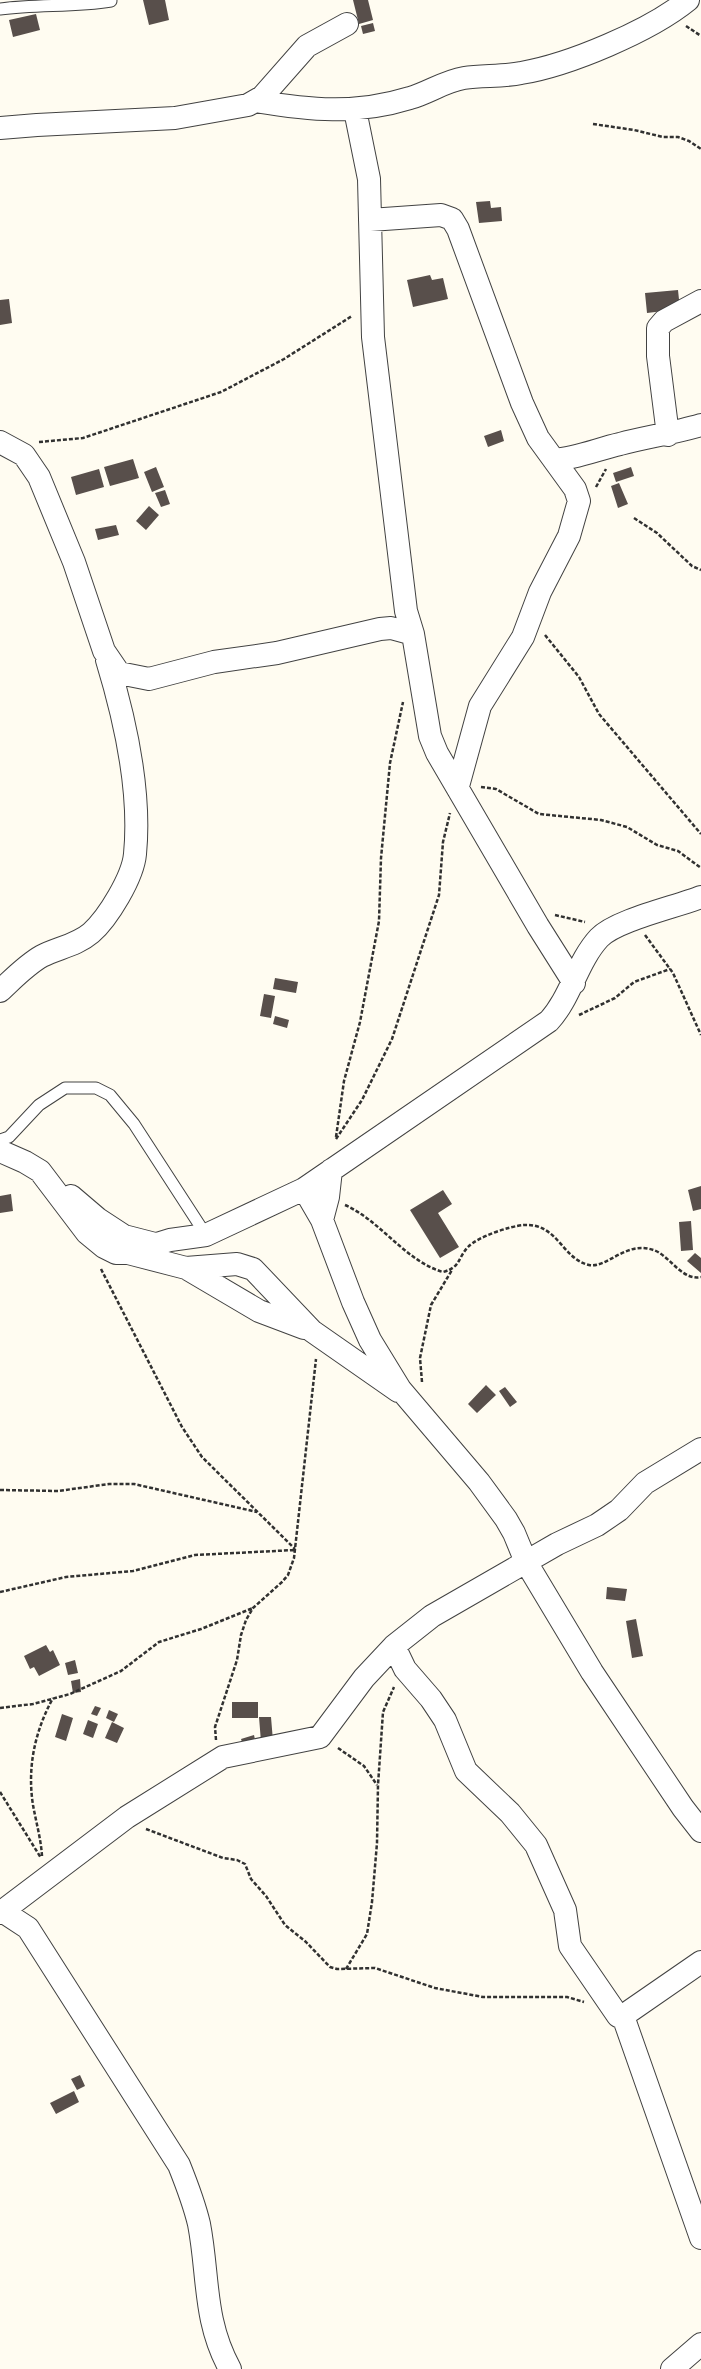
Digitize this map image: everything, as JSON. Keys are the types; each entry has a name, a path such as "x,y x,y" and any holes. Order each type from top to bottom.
{"street":[{"path":"255,101 326,111 355,110 410,98 463,78 521,73 555,64 618,41 678,3"},
{"path":"0,128 43,124 175,118 235,108 262,97 278,82 307,46 347,24"},
{"path":"355,110 369,179 373,337 386,456 406,611 413,634 430,736 437,753 458,786 538,926 574,983"},
{"path":"370,220 442,215 452,220 458,229 522,403 538,438 575,489 579,501 569,536 540,592 523,638 480,706 458,786"},
{"path":"668,435 658,356 658,328 664,321 701,301"},
{"path":"554,460 570,459 620,444 668,435 701,425"},
{"path":"0,991 27,966 42,957 82,940 92,932 129,879 135,855 134,797 120,708 104,651 74,562 39,477 24,455 3,443"},
{"path":"104,651 119,673 149,679 214,662 277,653 380,628 392,628 413,634"},
{"path":"128,1253 155,1244 206,1235 304,1189 549,1021 560,1009 588,953 600,937 625,924 701,897"},
{"path":"0,1152 25,1162 40,1171 98,1219 124,1236 155,1244"},
{"path":"322,1220 328,1197 331,1170"},
{"path":"40,1171 87,1233 104,1247 116,1253 128,1253 186,1268 259,1310 312,1331 414,1393"},
{"path":"304,1189 322,1220 353,1302 370,1340 414,1393 506,1519 514,1533 526,1562 592,1672 683,1808 701,1831"},
{"path":"186,1268 237,1264 253,1269 312,1331"},
{"path":"230,2369 221,2352 209,2313 199,2225 193,2200 179,2166 28,1928 22,1922 1,1912 127,1817 222,1757 320,1737 364,1678 394,1646 432,1616 557,1544 597,1525 619,1510 645,1483 700,1452"},
{"path":"394,1646 405,1669 431,1699 445,1720 466,1771 510,1813 536,1845 565,1910 570,1946 618,2016 624,2019 701,2238"},
{"path":"624,2019 625,2015 630,2011 701,1962"},
{"path":"672,2369 701,2344"}],"lane":[{"path":"0,9 25,6 93,4 111,1"},
{"path":"0,1140 9,1137 39,1105 65,1088 96,1088 110,1095 134,1124 206,1235"}],"path":[{"path":"593,124 634,130 663,137 678,137 689,141 701,149"},
{"path":"3,443 83,438 221,392 284,359 372,302"},
{"path":"579,501 592,493 620,444"},
{"path":"634,518 657,533 692,566 701,570"},
{"path":"531,615 549,642 568,662 579,677 599,714 701,834"},
{"path":"331,1170 344,1081 360,1022 378,921 381,858 390,763 404,696"},
{"path":"336,1139 362,1100 392,1039 439,895 443,842 458,786 496,789 539,814 614,823 627,828 657,845 678,851 701,868"},
{"path":"554,914 584,922 625,924 670,969 682,991 701,1038"},
{"path":"549,1021 576,1016 599,1007 615,998 634,982 670,969"},
{"path":"328,1197 362,1212 419,1260 443,1272 453,1269"},
{"path":"414,1393 431,1305 453,1269 472,1244 507,1228 524,1225 546,1229 578,1259 589,1265 597,1264 635,1248 645,1248 658,1252 690,1277 701,1277"},
{"path":"99,1261 107,1283 182,1427 202,1457 295,1550"},
{"path":"222,1757 216,1742 215,1727 237,1660 241,1635 246,1620 253,1608 288,1575 295,1550 316,1365 312,1331"},
{"path":"0,1490 58,1491 109,1484 134,1484 257,1512"},
{"path":"0,1592 66,1577 133,1571 195,1555 295,1550"},
{"path":"0,1708 33,1704 70,1694 121,1671 159,1642 201,1629 253,1608"},
{"path":"346,1970 367,1934 372,1902 377,1843 378,1785 383,1712 387,1700 405,1669"},
{"path":"0,1792 42,1859 42,1847 32,1803 31,1773 37,1730 53,1698"},
{"path":"320,1737 364,1766 378,1785"},
{"path":"127,1817 140,1826 159,1834 223,1858 237,1860 245,1864 251,1879 266,1896 285,1926 306,1942 330,1967 346,1970 375,1968 435,1988 483,1997 567,1997 586,2003"}],"building":[{"path":"143,0 165,0 169,20 149,25"},
{"path":"353,0 368,0 373,20 359,24"},
{"path":"36,14 40,30 13,37 9,20"},
{"path":"373,23 375,31 363,34 361,26"},
{"path":"490,201 491,208 501,207 502,221 479,223 476,202"},
{"path":"430,275 432,280 443,278 448,299 413,307 407,280"},
{"path":"678,290 680,309 647,313 645,293"},
{"path":"9,299 12,323 0,325 0,300"},
{"path":"501,430 504,441 488,447 484,436"},
{"path":"133,459 139,478 110,486 104,467"},
{"path":"156,467 164,487 152,492 144,472"},
{"path":"631,467 634,476 616,482 613,473"},
{"path":"99,469 104,487 76,495 71,477"},
{"path":"619,483 628,504 618,508 611,486"},
{"path":"165,490 170,504 161,507 155,493"},
{"path":"149,506 159,515 146,530 136,521"},
{"path":"116,525 119,535 98,540 95,529"},
{"path":"275,978 298,982 296,993 273,989"},
{"path":"264,994 275,996 271,1018 260,1016"},
{"path":"275,1016 289,1020 287,1028 273,1024"},
{"path":"701,1186 701,1209 693,1211 688,1190"},
{"path":"443,1190 452,1204 438,1213 459,1247 440,1258 410,1210"},
{"path":"11,1194 13,1211 0,1213 0,1196"},
{"path":"691,1221 693,1250 681,1251 679,1222"},
{"path":"695,1253 701,1258 701,1273 687,1261"},
{"path":"486,1385 496,1395 477,1413 468,1404"},
{"path":"505,1387 517,1402 510,1407 499,1391"},
{"path":"607,1587 627,1589 625,1601 606,1599"},
{"path":"636,1619 643,1656 632,1658 626,1621"},
{"path":"46,1645 50,1652 53,1650 60,1665 39,1676 34,1667 30,1669 24,1656"},
{"path":"75,1660 78,1673 68,1675 65,1663"},
{"path":"80,1679 81,1692 73,1693 71,1681"},
{"path":"232,1702 258,1702 258,1718 232,1718"},
{"path":"95,1706 101,1708 97,1716 91,1714"},
{"path":"109,1710 118,1714 114,1722 106,1718"},
{"path":"62,1714 73,1718 66,1741 55,1737"},
{"path":"259,1717 271,1717 273,1741 261,1742"},
{"path":"88,1720 98,1724 93,1738 83,1734"},
{"path":"112,1722 124,1728 117,1743 105,1738"},
{"path":"254,1735 256,1744 244,1748 241,1739"},
{"path":"80,2075 85,2086 77,2090 71,2079"},
{"path":"74,2091 79,2102 56,2114 50,2103"}]}
